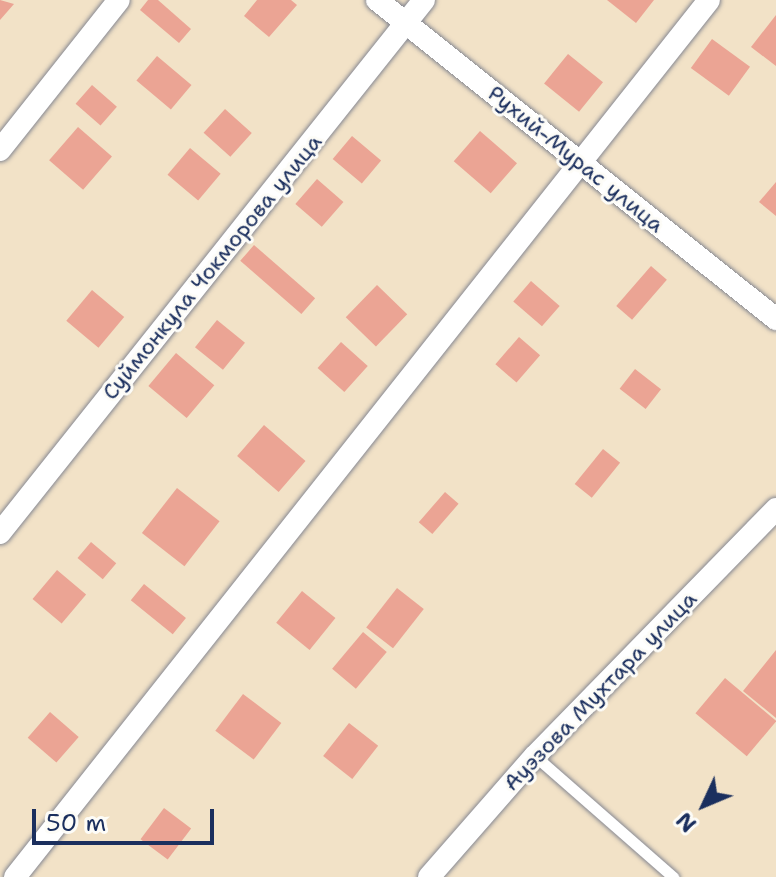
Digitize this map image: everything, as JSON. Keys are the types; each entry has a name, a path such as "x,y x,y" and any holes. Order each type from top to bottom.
{"street":[{"path":"0,150 119,0"},
{"name":"Рухий-Мурас улица","path":"377,0 776,319"},
{"name":"Суймонкула Чокморова улица","path":"0,533 424,0"},
{"path":"15,877 709,0"},
{"name":"Ауэзова Мухтара улица","path":"439,873 535,756 776,509"}],"lane":[{"path":"535,756 673,877"}],"building":[{"path":"0,0 14,4 0,20"},
{"path":"148,0 158,0 191,29 179,43 140,10"},
{"path":"257,0 291,0 297,5 269,37 244,16"},
{"path":"607,0 654,0 636,23"},
{"path":"776,15 776,66 751,47"},
{"path":"712,39 750,67 729,96 691,68"},
{"path":"568,54 603,82 579,112 544,84"},
{"path":"157,56 191,85 171,109 136,81"},
{"path":"92,85 117,107 101,126 76,104"},
{"path":"225,109 252,133 230,157 204,133"},
{"path":"78,127 112,157 83,190 49,160"},
{"path":"480,131 517,163 491,193 454,161"},
{"path":"352,136 381,160 362,183 333,159"},
{"path":"190,148 221,174 198,201 168,175"},
{"path":"317,179 343,202 322,227 295,204"},
{"path":"776,182 776,216 759,202"},
{"path":"254,245 315,298 301,314 240,261"},
{"path":"651,266 667,280 632,320 616,306"},
{"path":"531,281 560,306 542,326 513,301"},
{"path":"377,285 407,314 376,347 346,317"},
{"path":"92,290 124,317 98,348 66,321"},
{"path":"217,320 245,343 223,370 195,347"},
{"path":"519,337 540,355 517,383 495,364"},
{"path":"341,342 368,366 344,392 318,368"},
{"path":"176,353 214,385 187,418 148,386"},
{"path":"635,369 661,389 646,409 620,389"},
{"path":"264,425 306,461 279,492 237,456"},
{"path":"603,449 620,463 592,498 575,484"},
{"path":"177,488 220,521 184,566 142,533"},
{"path":"445,492 459,504 432,534 419,522"},
{"path":"91,542 116,563 103,579 78,558"},
{"path":"57,570 86,594 62,624 33,599"},
{"path":"144,584 186,618 173,634 131,600"},
{"path":"397,588 424,609 393,648 366,627"},
{"path":"302,591 335,618 310,650 276,623"},
{"path":"363,632 387,652 356,689 332,669"},
{"path":"776,650 776,718 743,691"},
{"path":"725,678 776,721 747,756 695,713"},
{"path":"243,694 281,723 254,760 215,731"},
{"path":"50,712 79,737 56,763 28,738"},
{"path":"349,723 378,746 352,779 323,756"},
{"path":"164,808 191,828 168,860 141,839"}]}
